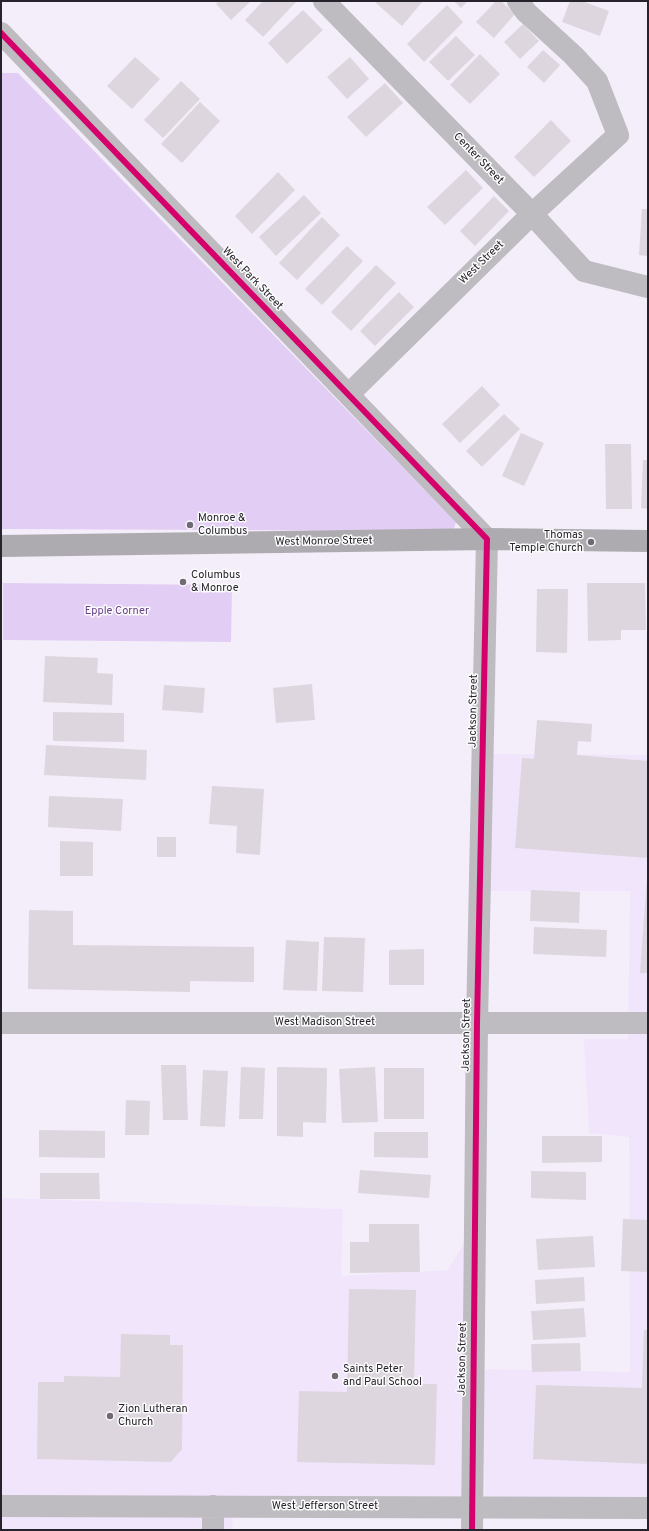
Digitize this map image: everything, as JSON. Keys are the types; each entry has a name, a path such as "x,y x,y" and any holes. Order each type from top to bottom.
{"main road":[{"name":"West Monroe Street","path":"1,546 487,540 648,541"}],"street":[{"name":"Center Street","path":"324,1 532,214 584,271 648,287"},
{"name":"West Street","path":"349,394 532,214 618,135 597,82 573,55 526,12 518,1"},
{"name":"West Park Street","path":"1,33 349,394 487,540"},
{"name":"Jackson Street","path":"472,1530 471,1507 477,1023 487,540"},
{"name":"West Madison Street","path":"1,1023 648,1023"},
{"name":"West Jefferson Street","path":"1,1506 648,1508"},
{"path":"213,1530 214,1506"}],"shaded area":[{"path":"490,754 648,755 648,1500 485,1499 482,1385 480,1515 233,1517 232,1530 1,1530 1,1198 343,1209 341,1276 448,1270 482,1213 482,1369 630,1372 629,1137 589,1133 584,1039 628,1039 630,891 486,891"}],"green space":[{"path":"1,73 18,73 456,522 453,531 1,529"},
{"name":"Epple Corner","path":"3,583 232,585 231,642 3,640"}],"building":[{"path":"219,1 251,1 231,20 216,4"},
{"path":"263,1 296,2 263,37 245,20"},
{"path":"377,1 423,1 402,26 376,3"},
{"path":"454,1 468,1 461,8"},
{"path":"496,1 501,1 515,14 494,38 476,22"},
{"path":"570,1 582,1 609,11 600,36 562,22"},
{"path":"447,5 463,22 424,62 407,44"},
{"path":"303,10 323,30 287,64 268,43"},
{"path":"523,24 539,41 520,59 504,42"},
{"path":"456,36 475,55 448,81 429,62"},
{"path":"543,50 560,65 544,83 527,67"},
{"path":"480,54 500,74 470,104 450,85"},
{"path":"135,57 160,79 132,109 107,86"},
{"path":"350,57 369,79 347,99 327,77"},
{"path":"181,81 200,99 163,138 144,120"},
{"path":"385,83 403,103 366,137 347,117"},
{"path":"200,102 220,121 182,163 161,144"},
{"path":"551,120 571,141 534,177 514,157"},
{"path":"466,170 483,188 445,225 427,207"},
{"path":"278,172 295,190 252,234 235,216"},
{"path":"304,195 321,213 276,256 259,237"},
{"path":"494,196 509,211 475,246 460,231"},
{"path":"642,209 648,209 648,256 639,255"},
{"path":"322,217 340,235 297,280 279,263"},
{"path":"347,246 363,261 322,305 305,289"},
{"path":"376,265 396,283 351,331 331,312"},
{"path":"399,292 414,307 375,346 360,331"},
{"path":"482,386 500,405 460,443 442,424"},
{"path":"504,414 520,429 482,467 466,451"},
{"path":"521,433 544,443 524,486 502,476"},
{"path":"605,444 631,444 632,509 606,509"},
{"path":"643,460 648,460 648,509 641,508"},
{"path":"587,583 645,583 646,630 621,630 621,640 588,641"},
{"path":"537,589 568,589 567,653 536,652"},
{"path":"45,656 98,658 97,673 113,674 112,705 43,702"},
{"path":"312,684 315,720 276,723 273,688"},
{"path":"164,685 205,688 203,713 162,710"},
{"path":"53,712 124,713 124,742 53,741"},
{"path":"537,720 592,724 591,742 578,741 577,755 648,761 648,858 515,848 522,758 534,759"},
{"path":"46,745 147,750 146,780 44,775"},
{"path":"212,786 264,789 260,855 236,853 237,826 209,824"},
{"path":"49,796 123,799 121,831 48,827"},
{"path":"157,837 176,837 176,857 157,857"},
{"path":"60,841 93,842 93,876 60,876"},
{"path":"647,877 648,973 640,973"},
{"path":"531,890 580,892 579,923 530,921"},
{"path":"29,910 73,911 73,945 254,947 254,982 190,981 190,992 28,989"},
{"path":"534,927 607,930 606,957 533,954"},
{"path":"324,937 365,938 363,992 322,991"},
{"path":"286,940 319,942 317,991 283,990"},
{"path":"424,949 424,985 389,985 389,950"},
{"path":"161,1065 186,1065 188,1120 163,1120"},
{"path":"241,1067 265,1068 263,1119 239,1119"},
{"path":"277,1067 327,1068 326,1123 303,1122 303,1137 277,1136"},
{"path":"375,1067 378,1122 342,1123 339,1069"},
{"path":"384,1068 424,1068 424,1119 384,1119"},
{"path":"203,1070 228,1071 225,1127 200,1126"},
{"path":"126,1100 150,1101 149,1135 125,1135"},
{"path":"39,1130 105,1131 105,1158 39,1157"},
{"path":"374,1132 428,1132 428,1158 374,1157"},
{"path":"542,1136 602,1136 602,1162 542,1163"},
{"path":"360,1170 431,1175 429,1198 358,1193"},
{"path":"531,1171 586,1172 586,1200 531,1198"},
{"path":"40,1173 99,1173 100,1199 40,1199"},
{"path":"623,1219 648,1220 648,1272 621,1271"},
{"path":"369,1224 419,1224 420,1272 350,1273 350,1242 369,1242"},
{"path":"593,1236 595,1267 538,1270 536,1239"},
{"path":"584,1277 585,1301 536,1304 535,1280"},
{"path":"349,1289 416,1290 414,1384 437,1384 435,1465 297,1462 299,1391 347,1392"},
{"path":"584,1308 586,1337 533,1340 531,1311"},
{"path":"644,1330 648,1330 648,1464 533,1459 536,1385 642,1388"},
{"name":"Zion Lutheran Church","path":"121,1334 170,1335 170,1345 183,1345 182,1449 171,1462 37,1459 38,1382 64,1382 64,1376 120,1377"},
{"path":"580,1343 581,1371 532,1372 531,1344"}],"cycle path":[{"path":"1,33 487,539 477,1023 472,1530"}],"place":[{"name":"Monroe & Columbus","path":"190,525"},
{"name":"Thomas Temple Church","path":"591,542"},
{"name":"Columbus & Monroe","path":"183,582"},
{"name":"Saints Peter and Paul School","path":"335,1376"},
{"name":"Zion Lutheran Church","path":"110,1416"}]}
